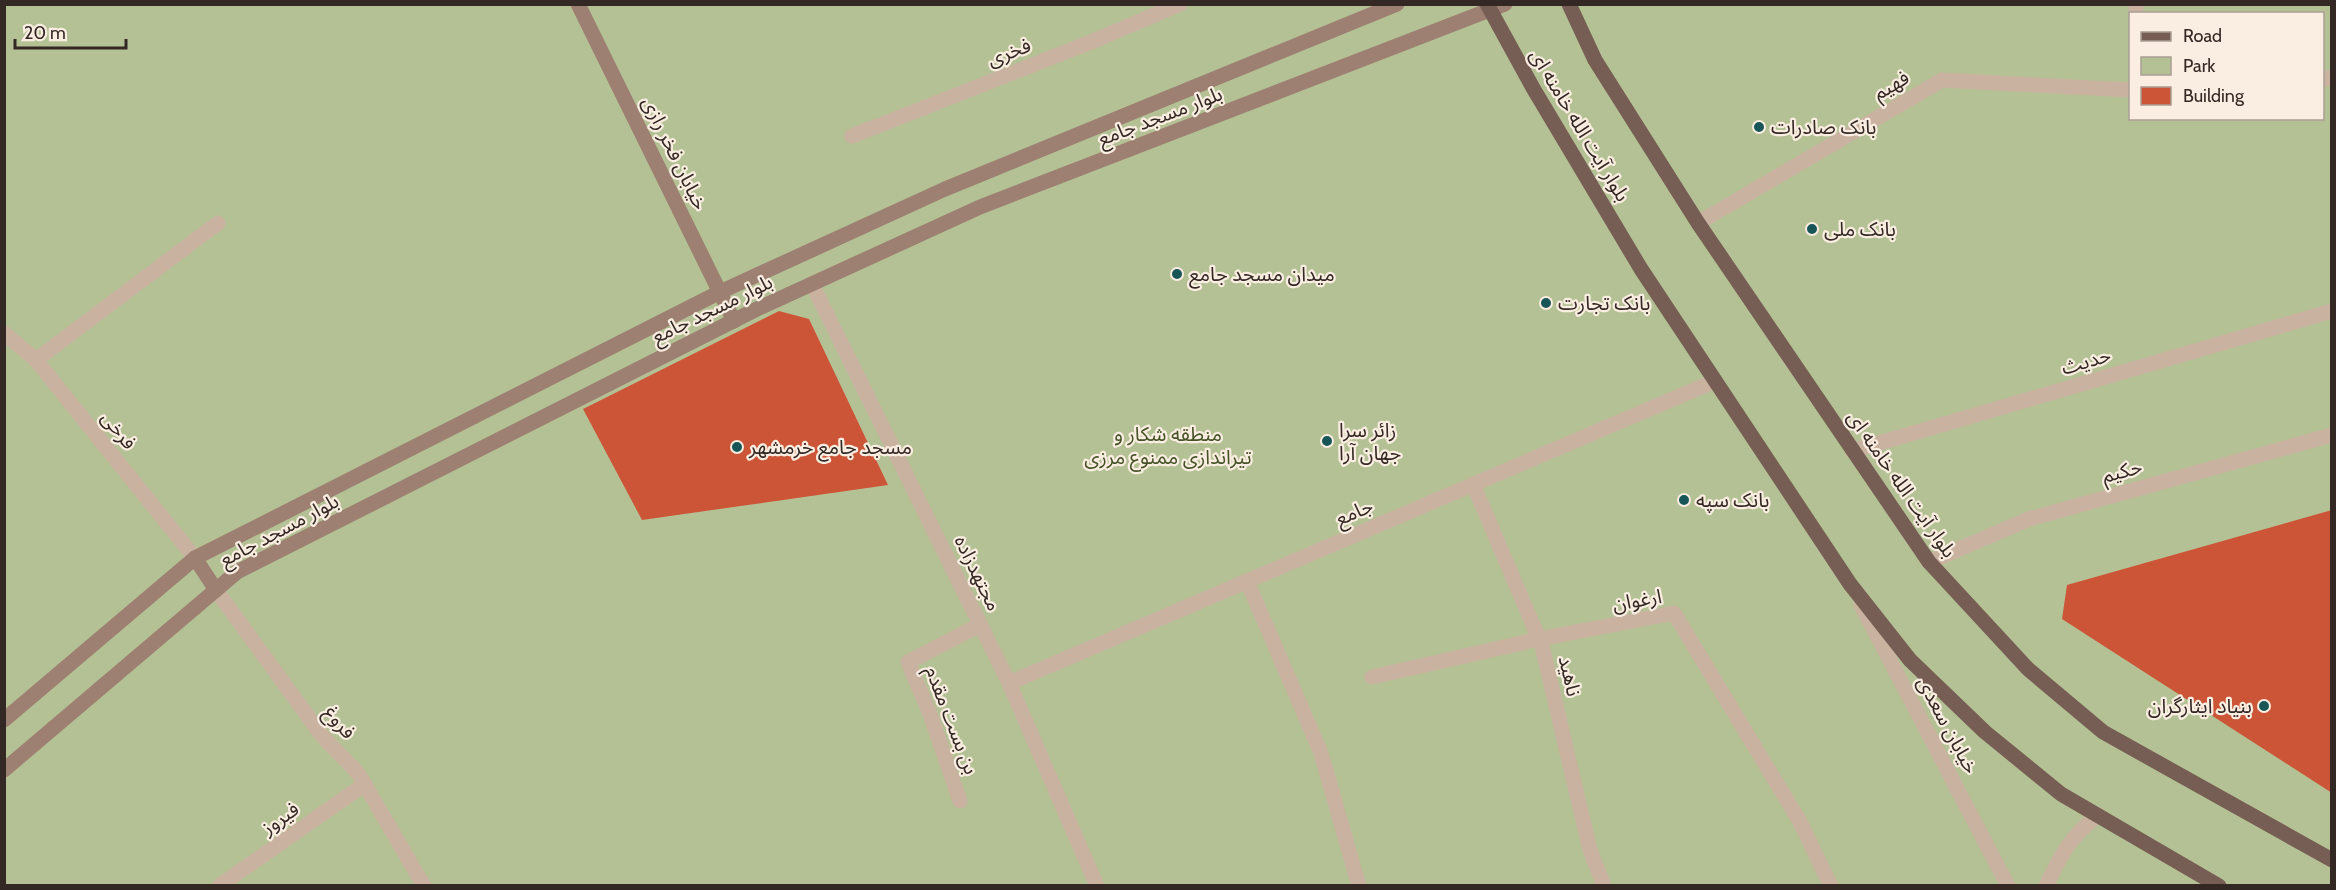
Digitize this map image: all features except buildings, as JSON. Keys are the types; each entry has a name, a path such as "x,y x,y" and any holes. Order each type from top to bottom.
{"main road":[{"name":"خیابان فخر رازی","path":"578,4 734,321"},
{"name":"بلوار مسجد جامع","path":"4,720 195,558 720,292 945,189 1397,4"},
{"name":"بلوار مسجد جامع","path":"4,770 237,572 734,321 980,207 1488,8 1505,4"},
{"name":"بلوار آیت الله خامنه ای","path":"1569,4 1595,60 1698,223 1929,562 2028,669 2103,732 2331,860"},
{"name":"بلوار آیت الله خامنه ای","path":"1488,8 1641,269 1850,584 1910,660 1985,732 2061,794 2219,885"},
{"path":"195,558 216,590"}],"street":[{"name":"فخری","path":"852,136 1091,42 1180,4"},
{"name":"فهیم","path":"1698,223 1941,80 2129,90"},
{"path":"36,360 218,223"},
{"name":"مجتهدزاده","path":"812,284 1009,683 1097,885"},
{"name":"حدیث","path":"1852,451 2331,311"},
{"name":"فرخی","path":"4,333 36,360 195,558"},
{"name":"جامع","path":"1009,683 1715,381"},
{"name":"حکیم","path":"1929,562 2029,519 2331,435"},
{"name":"ناهید","path":"1473,484 1539,639 1590,850 1604,885"},
{"path":"1247,581 1321,753 1359,885"},
{"name":"خیابان سعدی","path":"1850,584 2008,885"},
{"name":"فروغ","path":"216,590 322,737 358,773 424,885"},
{"name":"ارغوان","path":"1372,678 1539,639 1674,613 1799,820 1831,885"},
{"name":"بن بست مقدم","path":"960,801 930,714 908,662 980,625"},
{"name":"فیروز","path":"219,885 365,784"},
{"path":"2046,885 2061,855 2081,828 2099,815"}],"green space":[{"name":"منطقه شکار و تیراندازی ممنوع مرزی","path":"5,5 2331,5 2331,885 5,885"}],"place":[{"name":"بانک صادرات","path":"1759,127"},
{"name":"بانک ملی","path":"1812,229"},
{"name":"میدان مسجد جامع","path":"1177,274"},
{"name":"بانک تجارت","path":"1546,303"},
{"name":"زائر سرا جهان آرا","path":"1327,441"},
{"name":"مسجد جامع خرمشهر","path":"737,447"},
{"name":"بانک سپه","path":"1684,500"},
{"name":"بنیاد ایثارگران","path":"2264,706"}]}
